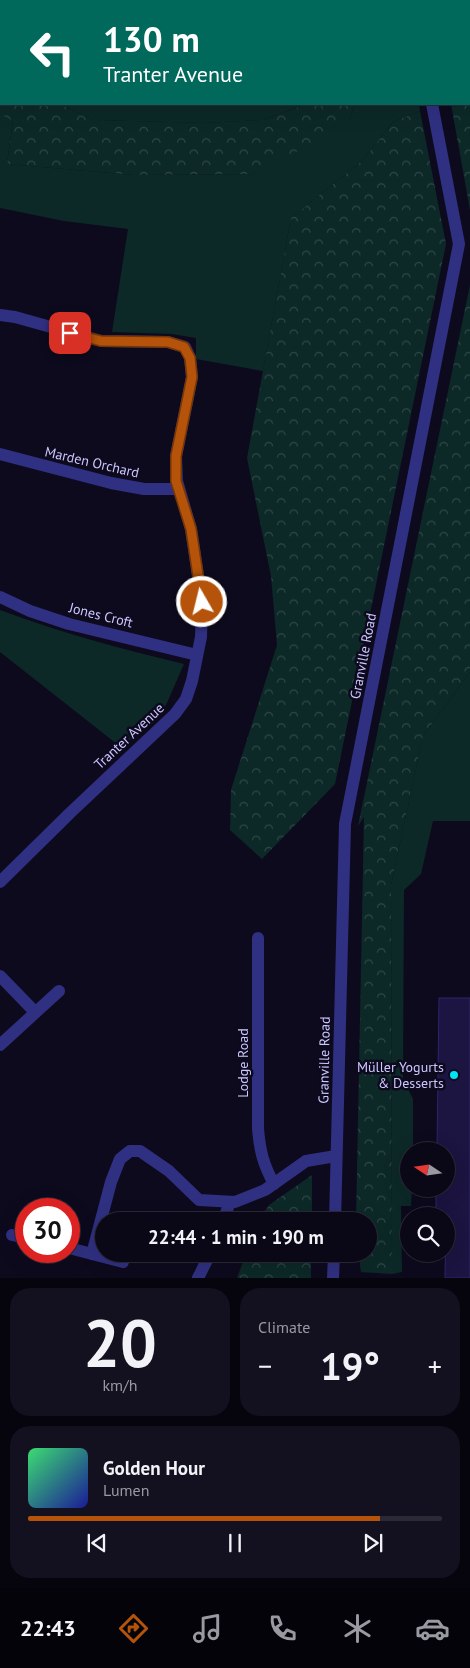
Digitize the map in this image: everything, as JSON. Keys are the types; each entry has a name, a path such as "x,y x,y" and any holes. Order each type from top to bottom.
{"street":[{"name":"Granville Road","path":"335,1212 345,824 459,244 432,105"},
{"name":"Tranter Avenue","path":"0,315 15,317 101,341 168,342 184,347 190,358 192,377 176,456 176,481 191,529 202,602 201,637 192,681 186,699 175,714 0,882"},
{"name":"Marden Orchard","path":"0,454 111,483 144,489 179,490"},
{"name":"Jones Croft","path":"0,598 30,611 69,624 197,655"},
{"name":"Lodge Road","path":"258,938 258,1129 260,1151 266,1169 274,1184"},
{"path":"0,976 35,1012"},
{"path":"0,1045 59,991"},
{"path":"92,1254 111,1182 120,1159 130,1150 140,1151 169,1171 199,1200 230,1202 235,1202 265,1190 306,1162 336,1156"},
{"path":"226,1212 230,1202"},
{"path":"80,1251 95,1255"},
{"path":"198,1278 206,1262"},
{"path":"334,1262 334,1278"}],"green space":[{"path":"0,105 62,105 93,120 205,123 263,120 304,105 355,105 350,119 308,146 252,174 134,175 7,164 13,121 0,114"},
{"path":"62,105 304,105 263,120 205,123 93,120"},
{"path":"355,105 419,105 420,111 393,122 362,161 291,218 263,371 196,359 196,338 172,334 112,332 128,229 64,221 0,208 0,114 13,120 7,164 134,175 252,174 350,119"},
{"path":"451,105 470,105 470,210"},
{"path":"420,111 446,244 335,784 262,859 230,830 231,790 277,645 271,576 247,458 291,218 362,161 393,122"},
{"path":"470,285 470,672 423,736 391,885 392,1274 361,1272 360,1262 377,1262 377,1212 356,1212 364,817 358,826"},
{"path":"0,610 92,640 184,664 166,705 122,748 0,652"},
{"path":"470,672 470,821 433,821 421,874 404,890 403,1079 413,1099 413,1142 400,1142 400,1198 411,1198 411,1206 400,1207 400,1262 402,1262 402,1272 392,1274 391,885 423,736"},
{"path":"312,1175 312,1212 265,1212 269,1205"},
{"path":"243,1262 311,1262 311,1278 237,1278"}],"building":[{"name":"Müller Yogurts & Desserts","path":"439,998 470,998 470,1278 445,1278 445,1262 455,1262 455,1207 436,1207 436,1198 455,1198 455,1142 437,1142"}],"place":[{"name":"Müller Yogurts & Desserts","path":"454,1075"}],"route":[{"path":"70,333 101,341 168,342 184,347 190,358 192,377 176,456 176,481 191,529 202,602"}]}
